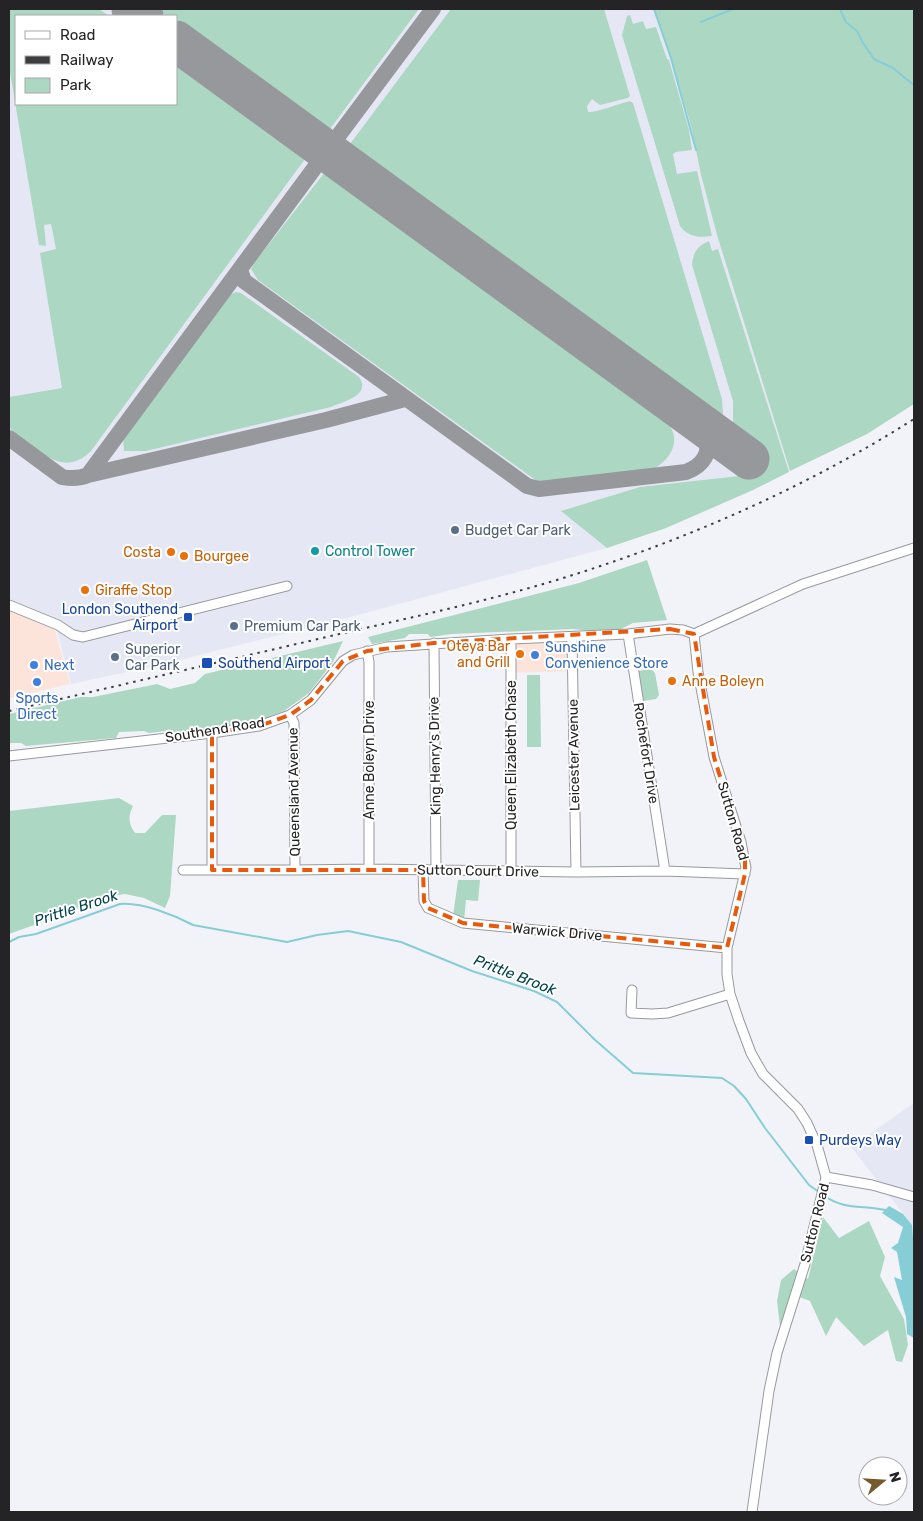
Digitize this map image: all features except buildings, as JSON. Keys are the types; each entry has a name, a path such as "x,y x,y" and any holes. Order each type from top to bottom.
{"street":[{"path":"694,634 803,584 914,548"},
{"path":"9,605 60,626 75,636 87,636 287,586"},
{"name":"Southend Road","path":"9,756 259,726 290,715 311,700 343,661 353,654 387,647 628,634 670,629 683,630 694,634"},
{"name":"Rochefort Drive","path":"628,634 665,871"},
{"name":"Sutton Road","path":"694,634 698,672 714,757 745,858 745,874 727,948 727,974 730,994 752,1053 763,1074 798,1109 807,1123 826,1177 805,1264 777,1353 769,1391 752,1512"},
{"name":"Leicester Avenue","path":"572,637 576,872"},
{"name":"Queen Elizabeth Chase","path":"511,639 511,870"},
{"name":"King Henry's Drive","path":"434,643 436,870"},
{"name":"Anne Boleyn Drive","path":"367,651 369,662 369,869"},
{"name":"Queensland Avenue","path":"290,715 294,723 294,870"},
{"path":"212,733 212,870"},
{"name":"Sutton Court Drive","path":"183,870 665,871 745,874"},
{"name":"Warwick Drive","path":"423,870 424,901 428,908 463,923 727,948"},
{"path":"632,990 632,1013 652,1014 668,1013 730,994"},
{"path":"826,1177 872,1185 914,1197"}],"highlighted area":[{"path":"670,629 694,634 714,757 745,858 745,874 727,948 463,923 428,908 424,901 423,870 212,870 212,733 259,726 290,715 311,700 343,661 367,651 434,643"}],"shaded area":[{"name":"London Southend Airport","path":"9,9 653,9 669,51 691,126 701,175 717,235 790,471 753,490 666,528 607,548 347,618 160,665 71,684 55,623 9,600"},
{"path":"9,610 55,630 70,684 9,698"},
{"path":"572,637 573,671 511,673 511,639"},
{"path":"914,1103 914,1251 912,1225 851,1147"}],"green space":[{"path":"9,9 99,9 108,15 15,15 15,102 9,66"},
{"path":"156,9 419,9 327,133 178,24 178,15 165,15"},
{"path":"451,9 604,9 630,96 600,105 592,99 587,106 588,112 630,101 633,103 722,399 723,414 721,421 347,148"},
{"path":"653,9 914,9 914,404 867,434 790,471 717,235 701,175 691,126 669,51"},
{"path":"630,15 633,24 643,21 646,29 656,27 669,60 689,130 692,150 673,154 677,174 697,171 712,236 694,236 683,230 680,226 622,35 627,16"},
{"path":"178,66 305,159 91,451 83,458 67,463 60,462 46,455 9,427 9,397 62,388 40,253 56,249 51,224 44,225 46,246 39,245 16,105 178,105"},
{"path":"325,172 670,426 674,440 673,447 666,459 648,471 541,484 258,280 251,269 254,263"},
{"path":"709,241 712,251 718,249 789,472 666,528 607,548 561,511 640,487 739,476 759,450 748,436 733,428 733,401 692,265 696,250"},
{"path":"236,292 241,293 359,377 362,389 349,400 331,407 146,451 124,451 123,436 227,296"},
{"path":"647,560 667,620 633,623 621,629 598,632 573,629 452,634 430,637 428,634 409,634 405,638 372,644 368,637 579,583"},
{"path":"343,641 333,662 309,693 284,711 270,716 265,721 185,732 119,732 116,738 26,746 21,743 9,743 9,714 81,697 93,697 157,684 170,689 195,683 205,674"},
{"path":"651,669 655,673 659,695 656,699 643,701 638,671"},
{"path":"527,675 540,675 541,747 527,747"},
{"path":"119,798 133,806 130,819 135,833 145,833 162,815 176,815 170,896 165,908 144,898 125,894 99,898 68,913 9,934 9,811"},
{"path":"458,880 480,880 478,901 466,900 464,921 453,916"},
{"path":"823,1217 839,1238 869,1221 885,1257 880,1276 904,1319 908,1345 902,1362 896,1361 888,1330 864,1346 836,1317 826,1336 810,1301 799,1297 780,1326 777,1301 781,1280 794,1269 808,1279"}],"water":[{"path":"889,1206 903,1214 912,1225 914,1251 914,1338 907,1334 906,1317 894,1277 902,1280 897,1252 891,1248 898,1243 903,1227 882,1213"}],"waterway":[{"path":"654,9 671,58 696,150"},
{"path":"701,22 733,9"},
{"path":"840,9 846,22 857,31 874,59 893,68 914,85"},
{"name":"Prittle Brook","path":"9,942 120,904 138,905 158,910 193,925 287,942 317,935 348,931 401,942 472,971 534,991 557,1002 594,1039 633,1073 722,1078 734,1086 746,1099 765,1128 809,1185 819,1192"},
{"name":"Prittle Brook","path":"825,1196 846,1205 885,1210"}],"taxiway":[{"path":"88,475 433,9"},
{"path":"309,138 318,150 319,158 316,166"},
{"path":"316,166 322,161 329,160 344,163"},
{"path":"240,270 244,281 527,486 539,489 686,472 697,466 707,453 708,447 705,434 696,421"},
{"path":"9,438 62,477 75,478 326,420 405,399"}],"runway":[{"path":"132,9 141,15"},
{"path":"178,42 749,459"}],"railway":[{"path":"9,711 440,611 560,579 652,548 743,511 830,468 914,419"}],"place":[{"name":"Budget Car Park","path":"455,530"},
{"name":"Control Tower","path":"315,551"},
{"name":"Costa","path":"171,552"},
{"name":"Bourgee","path":"184,556"},
{"name":"Giraffe Stop","path":"85,590"},
{"name":"London Southend Airport","path":"188,617"},
{"name":"Premium Car Park","path":"234,626"},
{"name":"Oteya Bar and Grill","path":"520,654"},
{"name":"Sunshine Convenience Store","path":"535,655"},
{"name":"Superior Car Park","path":"115,657"},
{"name":"Southend Airport","path":"207,663"},
{"name":"Next","path":"34,665"},
{"name":"Anne Boleyn","path":"672,681"},
{"name":"Sports Direct","path":"37,682"},
{"name":"Purdeys Way","path":"809,1140"}]}
